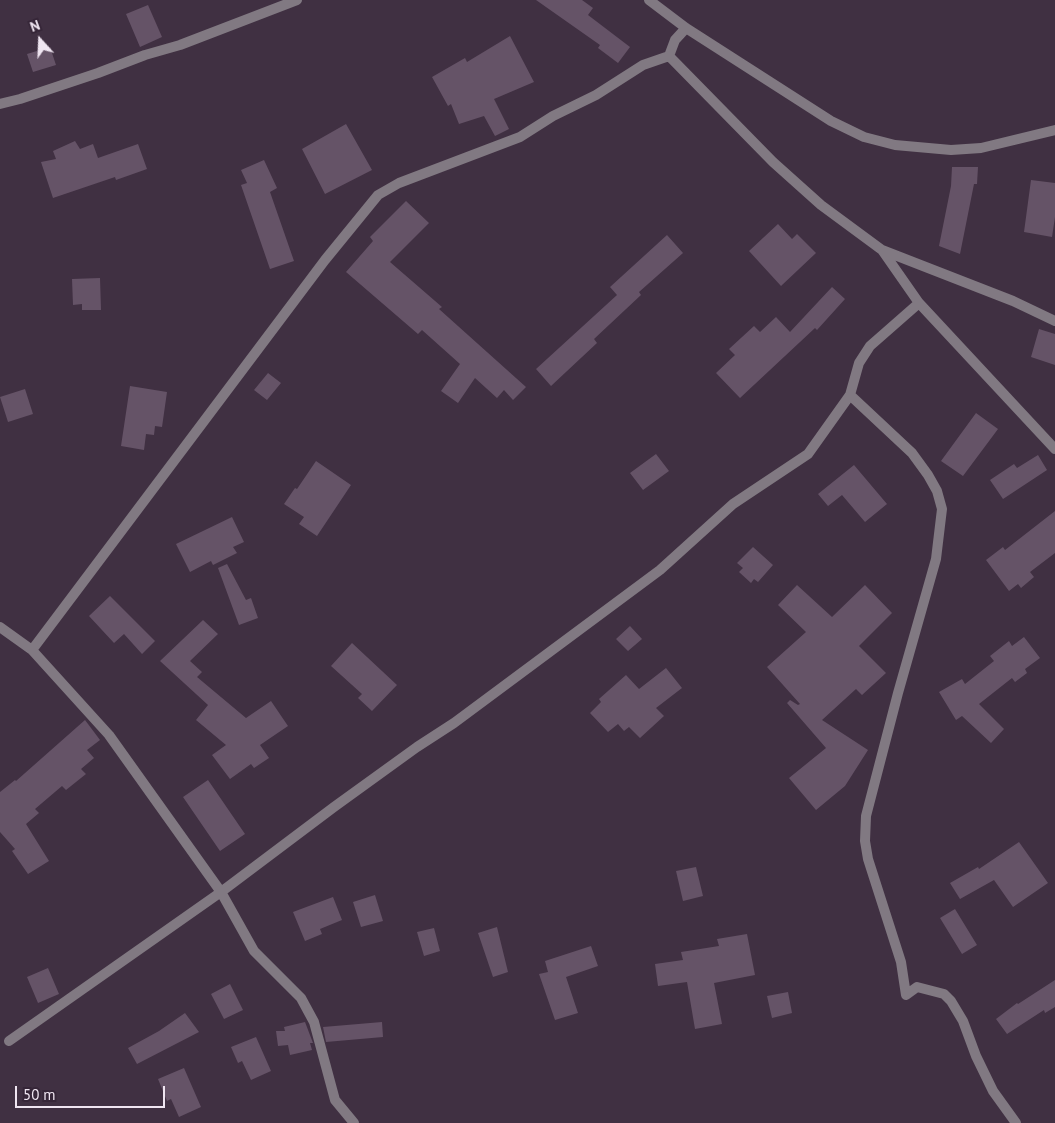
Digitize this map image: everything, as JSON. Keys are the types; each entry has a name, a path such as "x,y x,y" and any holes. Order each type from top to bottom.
{"street":[{"path":"0,104 98,73 145,54 180,45 297,0"},
{"path":"649,0 686,28 831,121 864,137 895,145 951,150 981,148 1055,130"},
{"path":"670,56 675,40 686,28"},
{"path":"670,56 773,162 821,205 882,250 1013,301 1055,321"},
{"path":"32,650 325,260 378,195 399,184 520,137 553,116 596,95 643,65 670,56"},
{"path":"882,250 919,303 1055,449"},
{"path":"8,1041 221,892 341,801 454,723 556,649 660,570 733,504 808,454 850,395 858,364 870,346 919,303"},
{"path":"850,395 912,453 928,475 937,492 942,509 936,559 866,816 865,841 868,859 901,962 906,995 917,987 944,994 951,1001 963,1021 976,1056 993,1091 1016,1123"},
{"path":"0,627 32,650 109,735 221,892 254,951 301,998 314,1022 335,1100 354,1123"}],"building":[{"path":"536,0 582,0 593,8 588,15 630,47 618,63 598,48 600,45"},
{"path":"148,5 162,37 140,47 126,14"},
{"path":"510,36 534,82 494,99 509,129 495,136 484,116 459,124 451,104 448,106 432,77 465,58 467,62"},
{"path":"50,47 56,65 33,72 27,54"},
{"path":"346,124 372,170 325,194 302,149"},
{"path":"75,141 80,149 93,144 98,158 138,144 147,169 116,180 115,177 53,198 41,162 56,159 53,151"},
{"path":"264,160 277,188 270,192 294,261 270,269 241,185 247,183 241,170"},
{"path":"952,167 978,167 977,184 974,184 960,254 939,246 951,186"},
{"path":"1031,180 1055,183 1055,217 1052,237 1024,232"},
{"path":"406,201 429,223 390,262 442,307 439,309 526,387 513,400 504,390 497,398 475,378 458,403 441,391 460,364 422,330 418,334 346,272 373,241 370,237"},
{"path":"778,224 792,239 797,234 816,253 781,286 749,251"},
{"path":"667,235 683,253 639,292 641,295 594,339 597,343 551,386 536,369 617,295 610,287"},
{"path":"100,278 101,310 82,310 82,304 73,305 72,279"},
{"path":"832,287 845,299 817,330 815,328 740,398 716,373 735,355 729,349 754,326 760,332 776,317 790,332"},
{"path":"1039,329 1055,334 1055,365 1031,357"},
{"path":"268,373 281,383 267,400 254,390"},
{"path":"130,386 167,392 162,427 155,426 154,435 146,434 144,450 121,446"},
{"path":"25,389 33,414 8,422 0,397"},
{"path":"976,413 998,429 963,476 941,461"},
{"path":"656,454 669,471 643,490 630,473"},
{"path":"1038,455 1047,470 1003,499 990,480 1014,464 1017,468"},
{"path":"316,461 351,485 317,536 299,524 304,517 284,504"},
{"path":"854,465 887,504 865,522 842,495 828,506 818,494"},
{"path":"1055,511 1055,553 1030,572 1034,577 1021,588 1018,584 1009,591 986,560 1003,547 1005,550"},
{"path":"232,517 244,542 233,547 237,553 213,565 211,561 190,572 176,544"},
{"path":"753,547 773,565 758,582 754,579 751,583 739,572 743,568 737,563"},
{"path":"227,564 246,600 251,598 258,618 239,625 218,568"},
{"path":"797,585 832,617 865,585 892,613 859,646 886,673 862,695 856,689 822,720 868,750 845,786 816,810 789,778 826,748 787,703 790,700 798,705 800,704 767,667 806,632 778,605"},
{"path":"110,596 155,641 142,654 124,634 114,643 89,616"},
{"path":"203,620 218,634 190,661 202,672 197,677 246,718 271,701 288,726 260,745 269,758 254,768 251,764 230,779 212,755 226,745 196,720 208,705 160,661"},
{"path":"630,626 642,639 628,651 616,639"},
{"path":"1024,637 1040,658 1025,669 1027,673 1015,682 1012,678 979,704 1004,729 991,743 962,716 956,720 939,692 962,679 965,684 994,661 990,656 1009,641 1012,646"},
{"path":"352,643 397,685 372,711 358,698 362,694 331,666"},
{"path":"666,668 682,688 656,708 664,716 640,738 629,727 624,731 618,724 608,732 590,713 601,702 599,699 626,675 639,689"},
{"path":"85,720 100,740 87,750 94,758 81,769 86,774 66,790 62,786 35,809 39,813 26,824 49,861 28,874 12,851 15,849 0,832 0,792 16,781"},
{"path":"208,780 245,834 220,851 183,797"},
{"path":"1019,842 1048,883 1013,907 994,880 960,899 950,883 978,867 979,869"},
{"path":"696,867 703,896 683,901 676,871"},
{"path":"375,895 383,921 361,927 353,902"},
{"path":"333,897 342,920 320,929 322,934 305,941 293,912"},
{"path":"955,909 977,945 962,954 940,918"},
{"path":"497,927 508,972 493,977 478,933"},
{"path":"434,928 440,951 424,956 417,932"},
{"path":"747,934 755,975 714,983 722,1024 695,1029 687,982 658,986 655,964 683,960 681,952 719,946 717,939"},
{"path":"591,946 598,966 566,977 578,1013 555,1020 539,974 548,972 545,961"},
{"path":"48,968 59,994 38,1003 27,977"},
{"path":"1055,980 1055,1007 1045,1013 1044,1010 1007,1034 996,1019 1017,1003"},
{"path":"230,984 243,1010 224,1019 211,994"},
{"path":"788,992 792,1013 772,1018 767,996"},
{"path":"185,1013 199,1032 137,1064 128,1048 159,1031"},
{"path":"305,1022 313,1043 310,1043 312,1050 290,1055 288,1045 278,1046 276,1031 285,1031 284,1027"},
{"path":"382,1022 383,1037 326,1042 323,1027"},
{"path":"256,1037 271,1071 251,1080 242,1061 238,1063 231,1047"},
{"path":"184,1068 201,1107 179,1117 171,1099 167,1101 158,1079"}]}
